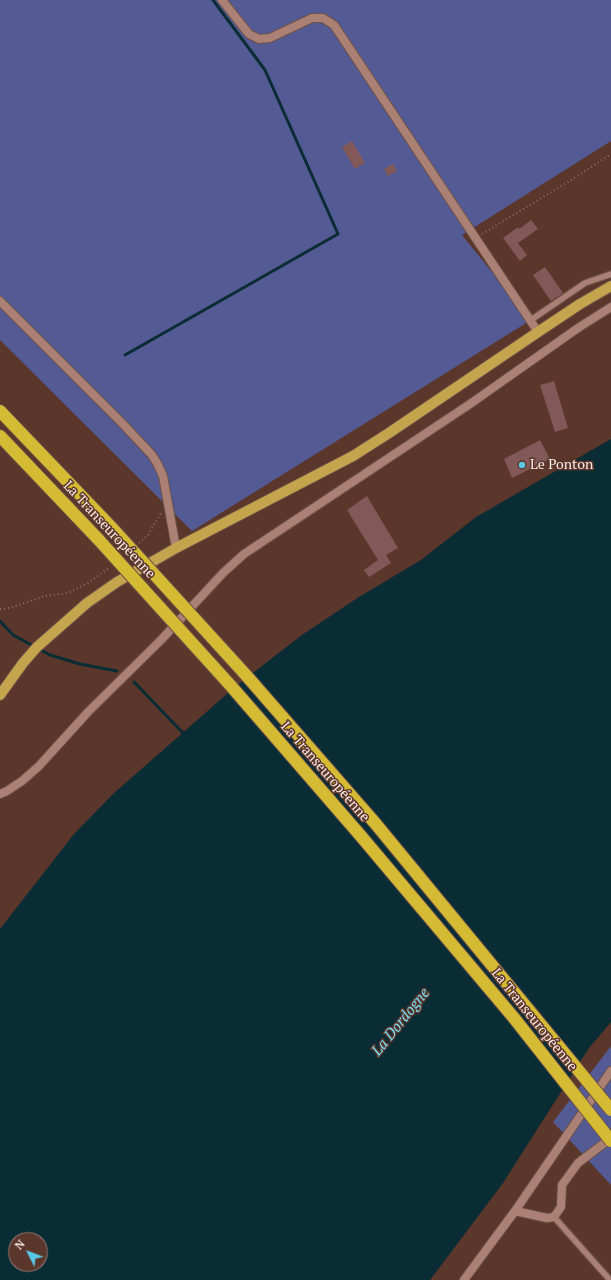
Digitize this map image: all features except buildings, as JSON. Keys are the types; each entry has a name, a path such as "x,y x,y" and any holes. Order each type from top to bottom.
{"highway":[{"name":"La Transeuropéenne","path":"0,411 113,529 244,674 374,823 611,1110"},
{"name":"La Transeuropéenne","path":"0,436 98,539 231,686 360,835 514,1018 611,1141"}],"main road":[{"path":"0,695 38,647 87,603 117,582 176,548 353,456 389,434 580,304 611,286"}],"street":[{"path":"222,0 249,34 259,39 270,38 312,18 323,18 334,25 538,332"},
{"path":"0,301 122,423 152,456 163,476 176,548"},
{"path":"0,794 22,781 39,766 88,712 161,640 223,573 244,554 470,404 611,307"},
{"path":"464,1280 515,1211 611,1071"},
{"path":"515,1211 547,1218 554,1217 561,1207 562,1185 578,1163 611,1138"}],"lane":[{"path":"531,320 585,282 611,274"},
{"path":"554,1217 610,1280"}],"path":[{"path":"476,238 611,154"},
{"path":"137,545 148,535 162,511 166,495"},
{"path":"0,609 10,608 45,596 68,593 88,583 109,568"}],"shaded area":[{"path":"0,0 611,0 611,141 462,235 531,320 192,531 0,340"},
{"path":"611,1046 611,1185 553,1122"}],"water":[{"name":"La Dordogne","path":"611,439 611,1022 589,1048 503,1183 430,1280 0,1280 0,929 74,834 113,794 236,686 302,635 359,597 421,560 476,517"}],"waterway":[{"path":"125,355 338,234 265,70 213,0"},
{"path":"0,621 13,635 50,655 80,664 117,671"},
{"path":"134,682 184,734"}],"place":[{"name":"Le Ponton","path":"522,465"}]}
